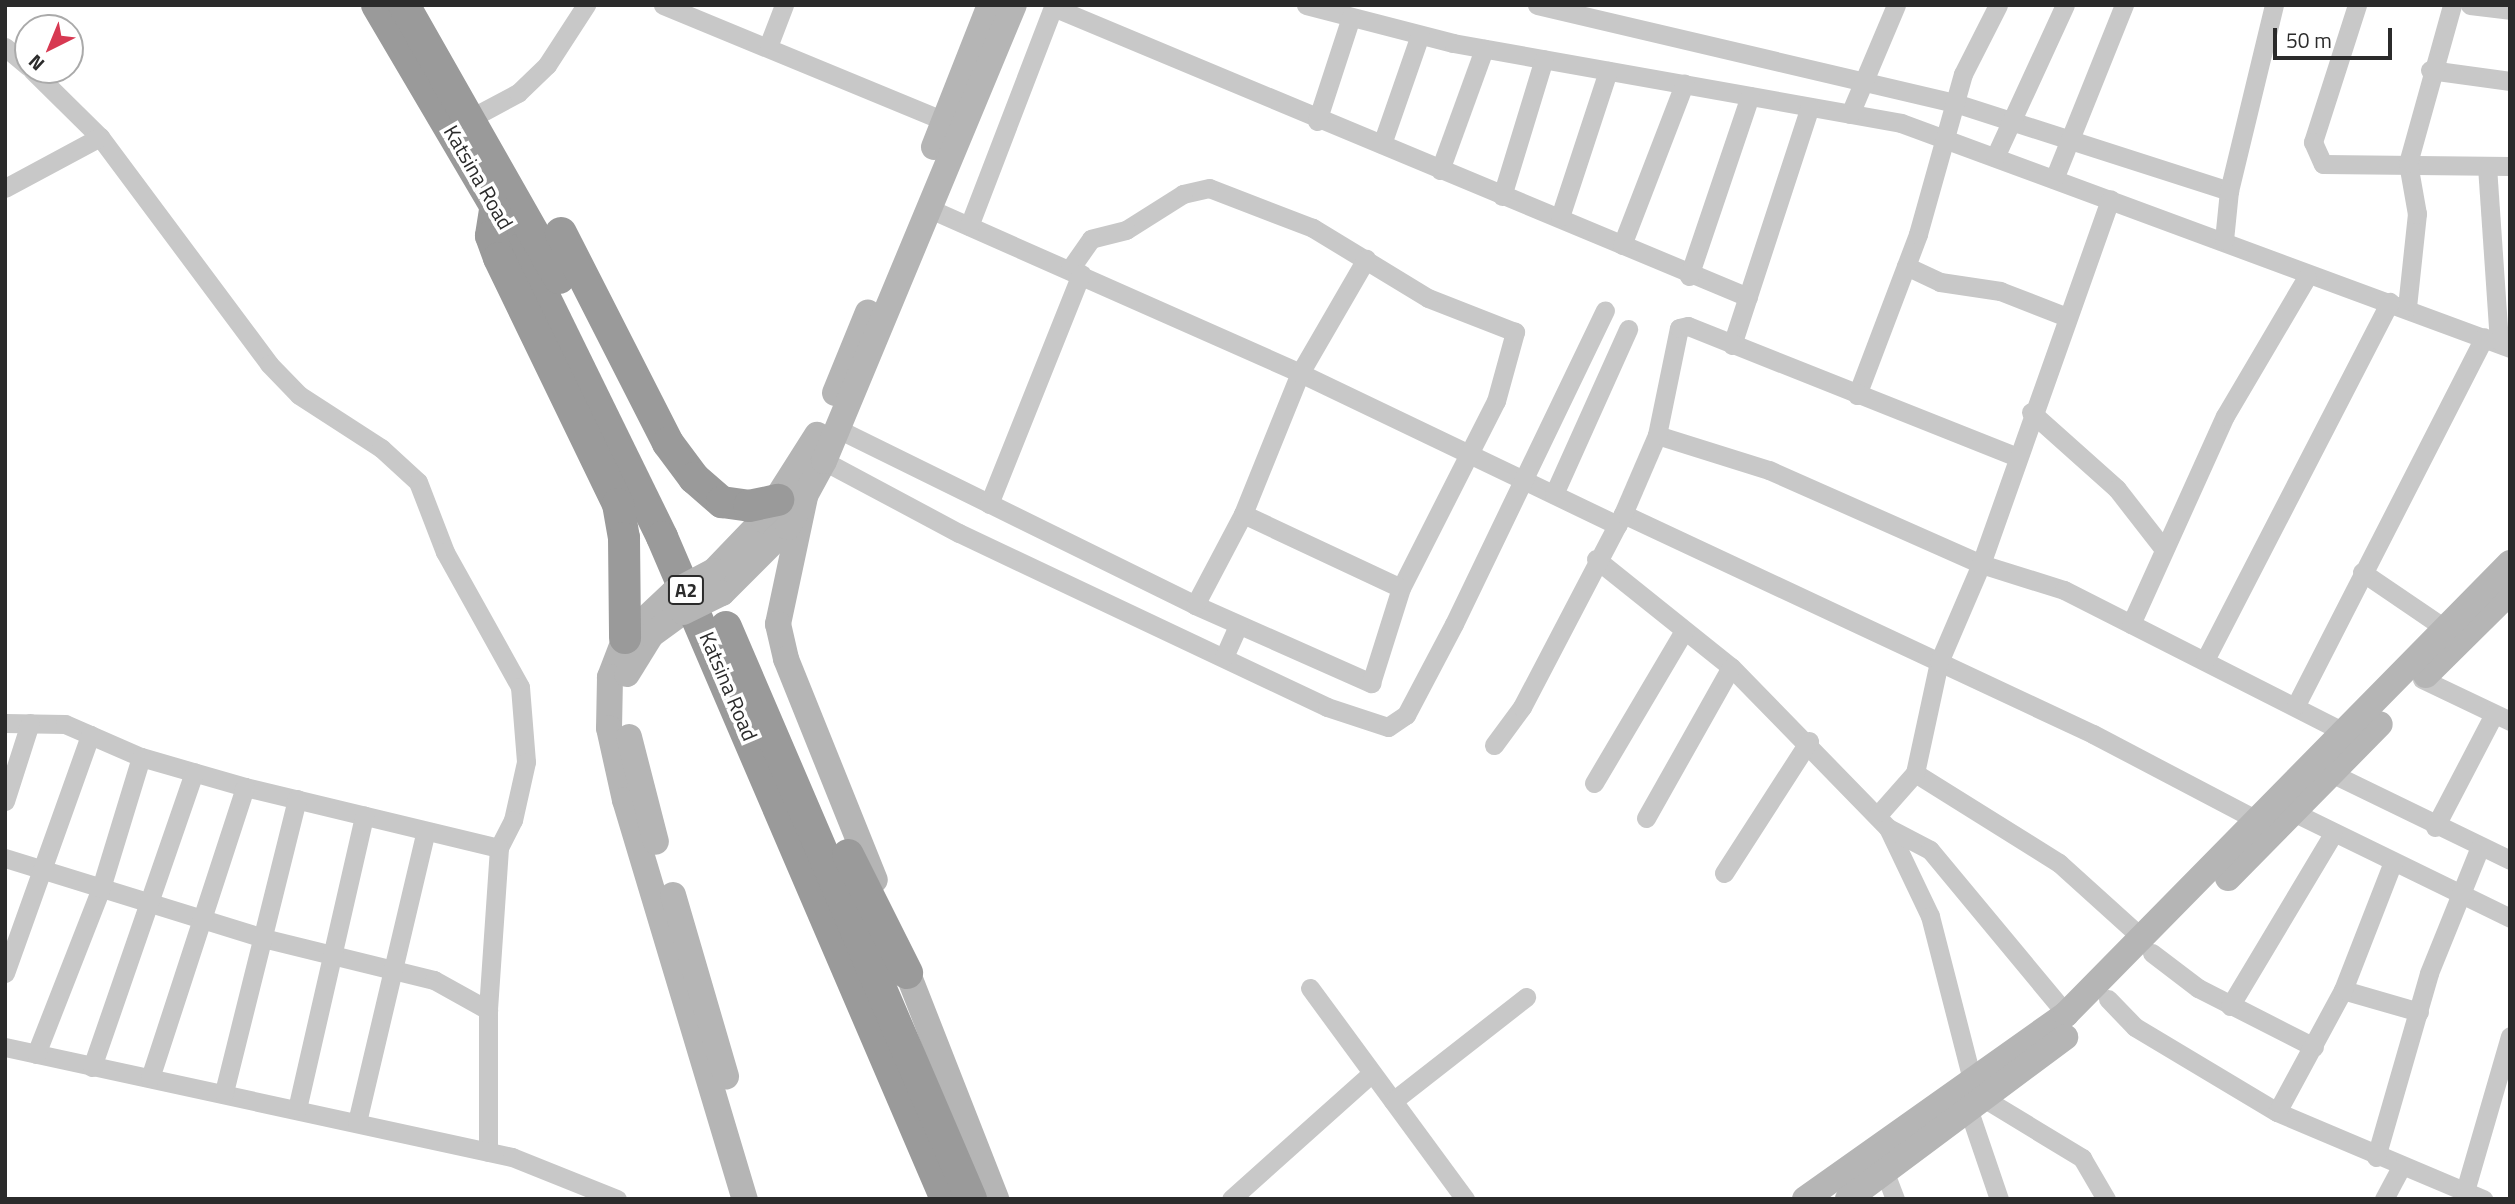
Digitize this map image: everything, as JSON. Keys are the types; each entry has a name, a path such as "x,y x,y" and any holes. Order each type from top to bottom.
{"highway":[{"name":"Katsina Road","path":"377,5 502,193 730,635 971,1199"},
{"name":"Katsina Road","path":"404,5 473,117 502,193 705,630 946,1199"},
{"path":"625,638 624,538 618,504 499,258 491,236 502,193 543,205 561,232 667,443 694,478 722,502 749,506 792,499"},
{"path":"730,635 755,660 780,702 907,973"}],"main road":[{"path":"990,5 792,499 780,636 907,973 996,1199"},
{"path":"745,1199 622,788 609,727 610,677 625,638 678,602 718,582 824,461 1014,5"},
{"path":"1848,1199 2108,999 2148,946 2257,820 2346,733 2510,563"},
{"path":"1805,1199 1976,1098 2066,1014 2148,946 2293,812 2510,592"},
{"path":"678,602 651,635 628,671 628,734 763,1199"}],"street":[{"path":"473,117 518,93 547,65 586,5"},
{"path":"663,5 769,44 944,121"},
{"path":"769,44 784,5"},
{"path":"1306,5 1484,49 1850,114 1946,140 2224,240 2307,277 2398,304 2497,342"},
{"path":"1537,5 1861,78 1955,103 2229,191"},
{"path":"1850,114 1861,78 1896,5"},
{"path":"1857,395 1906,266 1955,103 1998,5"},
{"path":"1994,157 2065,5"},
{"path":"2054,179 2067,141 2124,5"},
{"path":"2224,240 2229,191 2274,5"},
{"path":"2357,5 2315,150 2332,166 2408,163 2510,166"},
{"path":"2205,660 2398,304 2417,214 2408,163 2430,70 2452,5"},
{"path":"2470,5 2510,10"},
{"path":"969,226 1054,6 1317,121 1382,144 1502,196 1560,217 1689,276 1748,297"},
{"path":"1317,121 1351,17"},
{"path":"1382,144 1420,35"},
{"path":"1440,170 1484,49"},
{"path":"1502,196 1544,60"},
{"path":"2430,70 2510,81"},
{"path":"1560,217 1608,71"},
{"path":"46,84 100,137 269,364 299,395 381,448 418,482 445,552 520,687 526,762 513,820 499,848 488,1010 488,1152"},
{"path":"1622,245 1684,84"},
{"path":"1689,276 1750,96"},
{"path":"1732,345 1810,107"},
{"path":"5,188 100,137"},
{"path":"2296,705 2362,572 2497,342 2487,166"},
{"path":"838,429 989,504 1195,605 1364,685 1378,673 1401,588 1466,455 1496,401 1515,332 1428,298 1302,222 1209,188 1184,194 1126,230 1091,239 1076,272 989,504"},
{"path":"1882,822 1915,773 1939,662 1982,564 2015,456 2110,199"},
{"path":"928,208 1300,373 1522,482 1620,520 1939,662 2257,820"},
{"path":"1195,605 1243,513 1300,373 1366,259"},
{"path":"1906,266 1940,282 1990,288 2067,317"},
{"path":"2131,624 2163,548 2225,416 2307,277"},
{"path":"824,461 959,533 1327,706 1374,725 1396,724 1448,635 1605,310"},
{"path":"1494,745 1535,684 1596,559 1620,520 1657,435 1679,328 1732,345 2015,456"},
{"path":"1554,494 1629,329"},
{"path":"2031,412 2117,489 2163,548"},
{"path":"1657,435 1769,470 1982,564 2064,590 2296,705 2346,733"},
{"path":"1243,513 1401,588"},
{"path":"1596,559 1731,667 1808,741 1882,822 1924,896 1976,1098 1998,1199"},
{"path":"2362,572 2446,629"},
{"path":"1224,657 1238,625"},
{"path":"1594,783 1684,631"},
{"path":"1646,818 1731,667"},
{"path":"2422,679 2502,718 2435,827"},
{"path":"5,723 65,724 141,757 245,787 499,848"},
{"path":"5,801 30,723"},
{"path":"5,973 90,735"},
{"path":"1724,873 1808,741"},
{"path":"36,1054 101,888 141,757"},
{"path":"92,1067 152,903 194,772"},
{"path":"1915,773 2059,863 2148,946 2230,1006 2314,1047"},
{"path":"2333,774 2435,827 2510,860"},
{"path":"150,1078 204,921 245,787"},
{"path":"224,1092 297,799"},
{"path":"2293,812 2333,834 2510,918"},
{"path":"297,1109 364,816"},
{"path":"1882,822 1917,838 2066,1014"},
{"path":"357,1122 426,831"},
{"path":"2230,1006 2333,834"},
{"path":"2376,1157 2419,1012 2459,895 2480,847"},
{"path":"5,858 42,867 263,938 434,980 488,1010"},
{"path":"2277,1112 2343,990 2393,862"},
{"path":"1924,896 1951,880"},
{"path":"1310,988 1465,1199"},
{"path":"2343,990 2419,1012"},
{"path":"1393,1101 1526,997"},
{"path":"2108,999 2136,1027 2277,1112 2376,1157 2474,1195 2510,1035"},
{"path":"5,1047 224,1092 488,1152 617,1199"},
{"path":"1231,1199 1372,1073"},
{"path":"1976,1098 2082,1158 2106,1199"},
{"path":"2385,1199 2401,1167"},
{"path":"1885,1173 1895,1199"}]}
